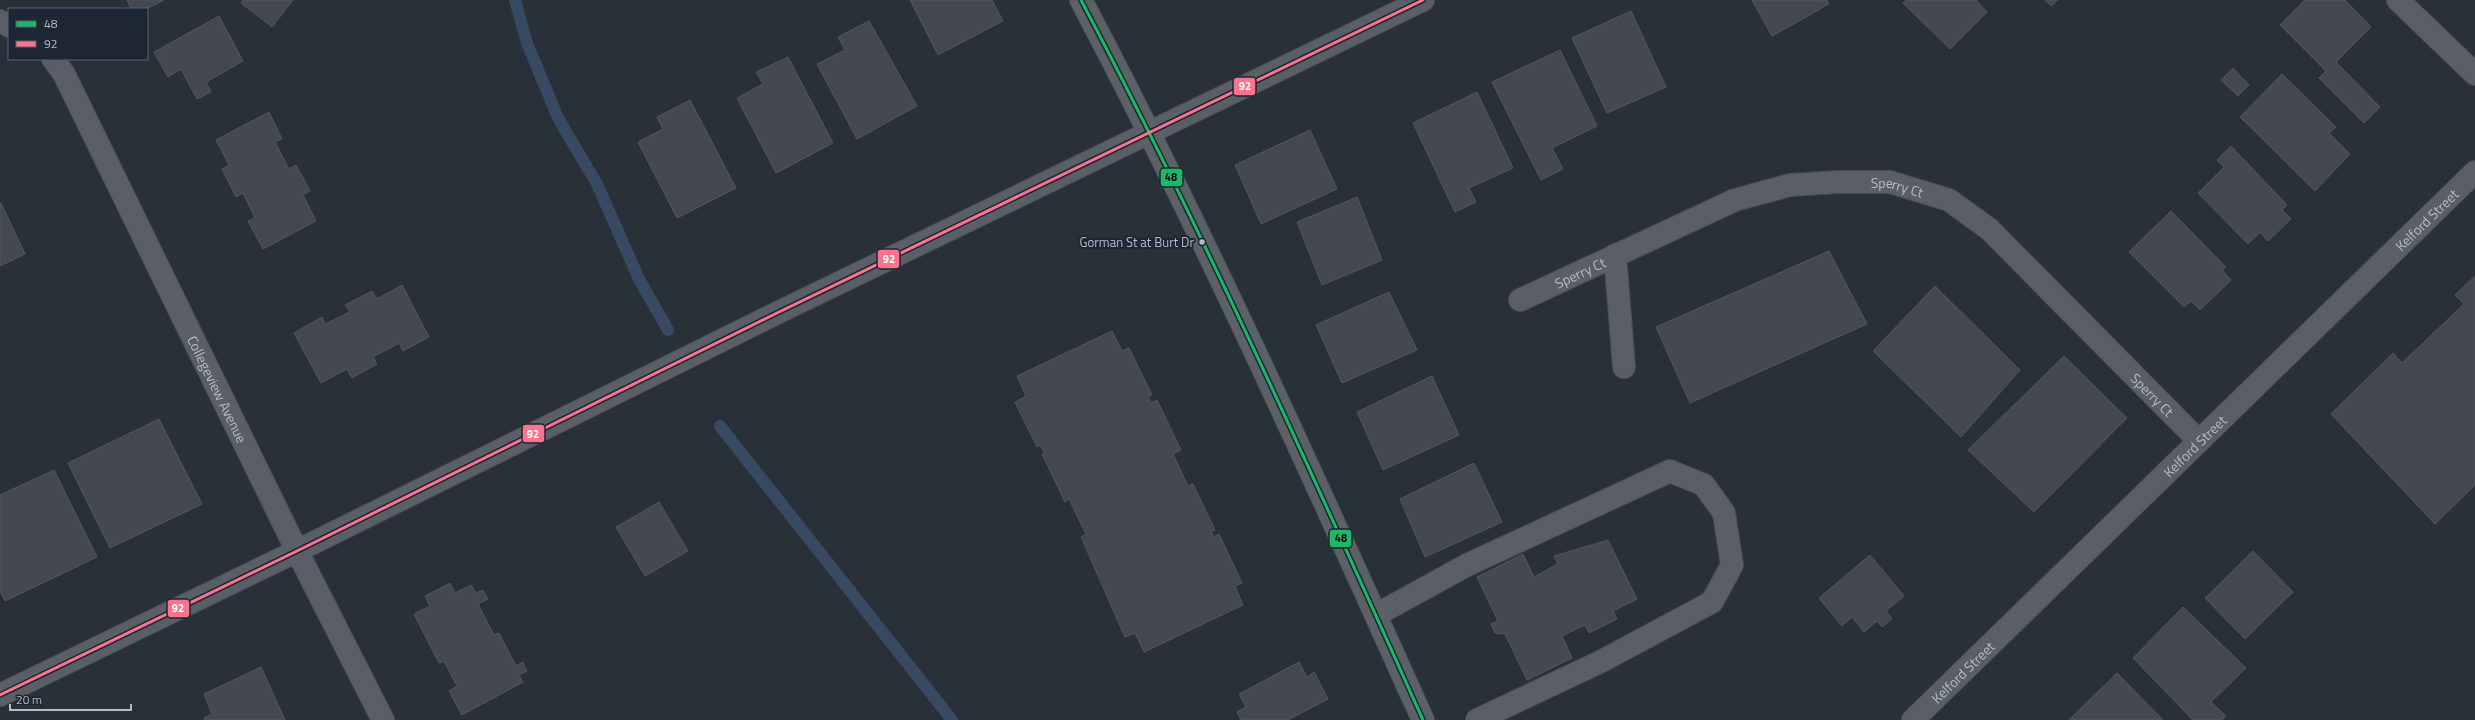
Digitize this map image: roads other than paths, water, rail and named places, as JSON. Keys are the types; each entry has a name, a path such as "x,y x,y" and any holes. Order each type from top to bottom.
{"main road":[{"path":"1081,0 1150,132 1213,261 1423,720"}],"street":[{"path":"0,695 297,551 770,316 1423,0"},
{"path":"2398,0 2475,74"},
{"name":"Collegeview Avenue","path":"54,60 64,74 297,551 383,720"},
{"name":"Kelford Street","path":"1913,720 2475,172"},
{"name":"Sperry Ct","path":"1520,300 1735,200 1790,185 1838,182 1890,182 1950,200 1989,229 2199,441"},
{"path":"1615,255 1624,367"},
{"path":"1376,615 1467,566 1670,471 1704,485 1724,513 1732,565 1712,602 1529,697 1477,720"}],"waterway":[{"path":"515,0 527,43 558,118 597,184 639,279 668,330"},
{"path":"720,426 952,720"}],"place":[{"name":"Gorman St at Burt Dr","path":"1202,242"}]}
